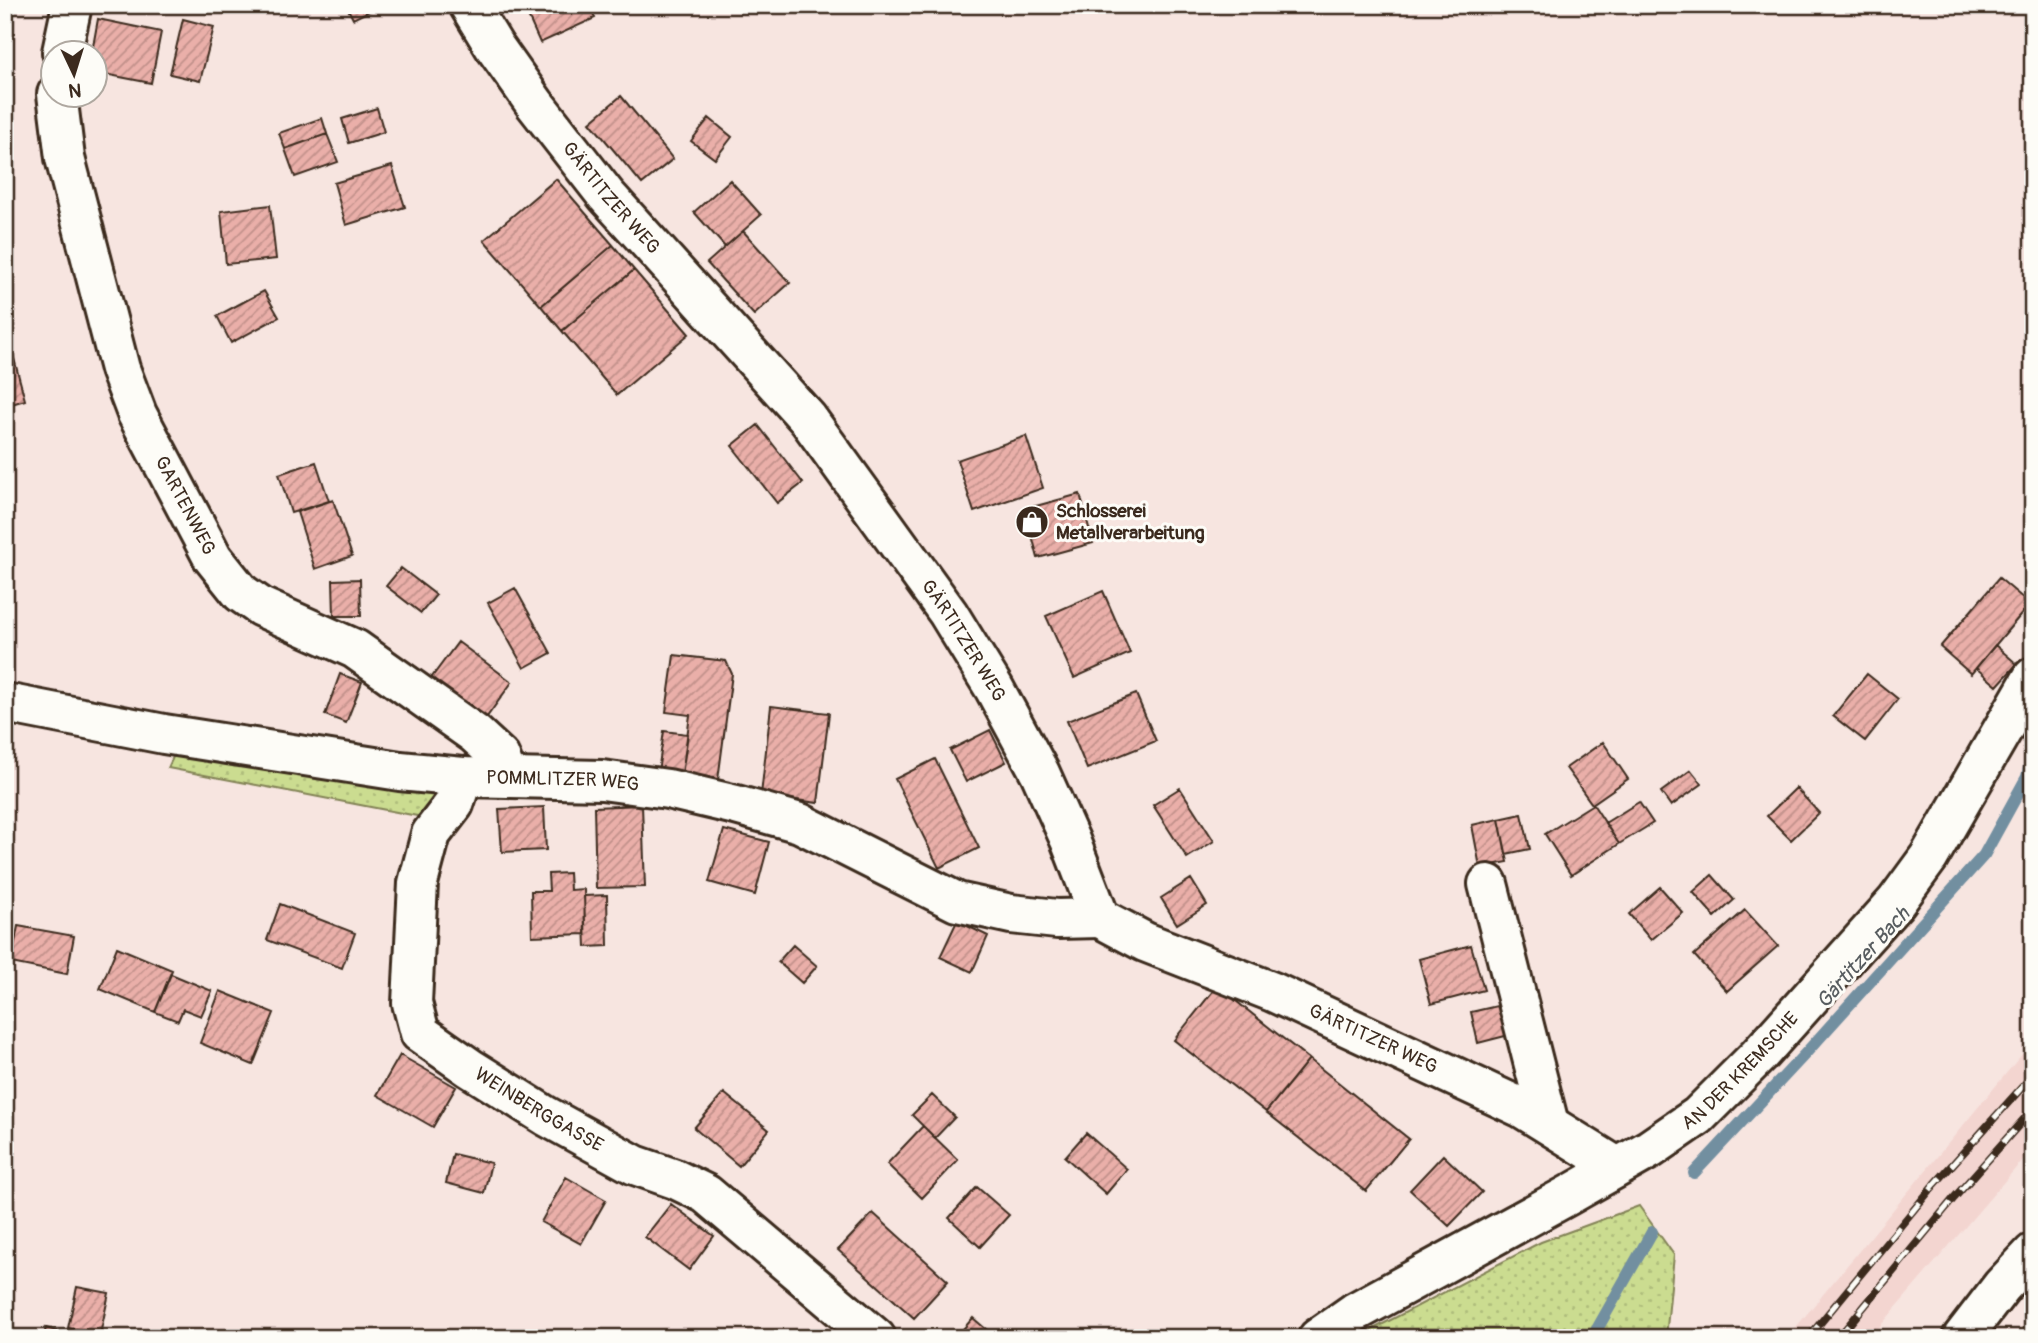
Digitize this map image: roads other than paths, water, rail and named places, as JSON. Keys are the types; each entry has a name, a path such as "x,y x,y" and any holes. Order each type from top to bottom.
{"street":[{"path":"65,38 72,5"},
{"name":"GÄRTITZER WEG","path":"469,5 528,94 606,195 808,419 948,613 994,688 1040,773 1100,918 1145,942 1273,992 1522,1108 1617,1167"},
{"name":"GARTENWEG","path":"59,108 65,158 120,369 137,414 213,558 241,593 261,607 355,649 475,734 500,757 507,777"},
{"name":"AN DER KREMSCHE","path":"1318,1338 1355,1312 1650,1149 1698,1116 1758,1056 1896,902 1929,857 2033,677"},
{"name":"POMMLITZER WEG","path":"5,703 163,734 400,771 463,777 602,780 668,789 800,822 957,902 1011,914 1057,919 1100,918"},
{"name":"WEINBERGGASSE","path":"463,777 454,804 431,834 418,883 412,1003 420,1033 546,1116 635,1165 675,1179 706,1194 876,1338"},
{"path":"1488,884 1549,1124"},
{"path":"1962,1338 1989,1301 2033,1253"}],"waterway":[{"name":"Gärtitzer Bach","path":"1694,1173 1984,855 2027,777 2033,752"},
{"name":"Gärtitzer Bach","path":"1592,1338 1652,1232"}],"railway":[{"path":"1808,1338 1935,1184 2033,1075"},
{"path":"1838,1338 1954,1198 2033,1109"}],"place":[{"name":"Schlosserei Metallverarbeitung","path":"1032,522"}]}
